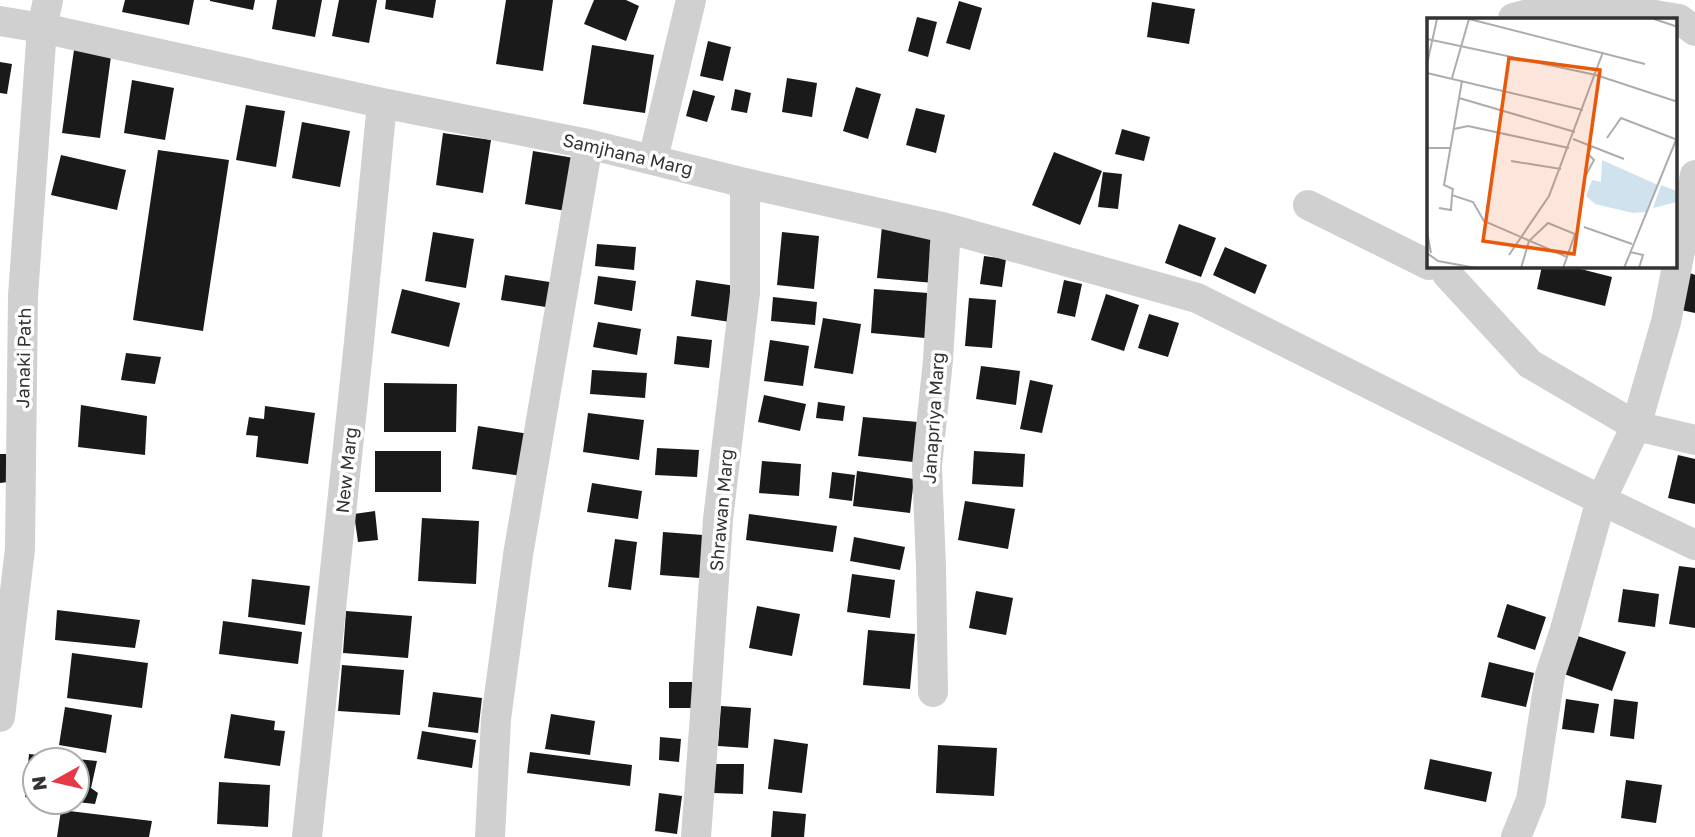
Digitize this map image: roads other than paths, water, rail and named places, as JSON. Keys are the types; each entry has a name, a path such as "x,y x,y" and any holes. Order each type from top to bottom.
{"street":[{"path":"653,159 691,0"},
{"path":"1513,18 1576,2 1673,18"},
{"name":"Samjhana Marg","path":"0,21 45,14 382,103 588,144 745,183 946,228 1197,298 1695,545"},
{"name":"Janaki Path","path":"0,717 20,550 23,296 45,14"},
{"path":"1678,19 1695,31"},
{"name":"New Marg","path":"307,837 382,103"},
{"path":"490,837 496,719 518,555 588,144"},
{"path":"1678,261 1695,175"},
{"name":"Shrawan Marg","path":"696,837 718,519 745,293 745,183"},
{"path":"1308,205 1427,262"},
{"name":"Janapriya Marg","path":"933,692 927,466 938,360 946,228"},
{"path":"1439,268 1530,364 1636,426 1695,440"},
{"path":"1517,837 1531,800 1549,675 1564,633 1601,500 1636,426 1666,322 1677,268"}]}
